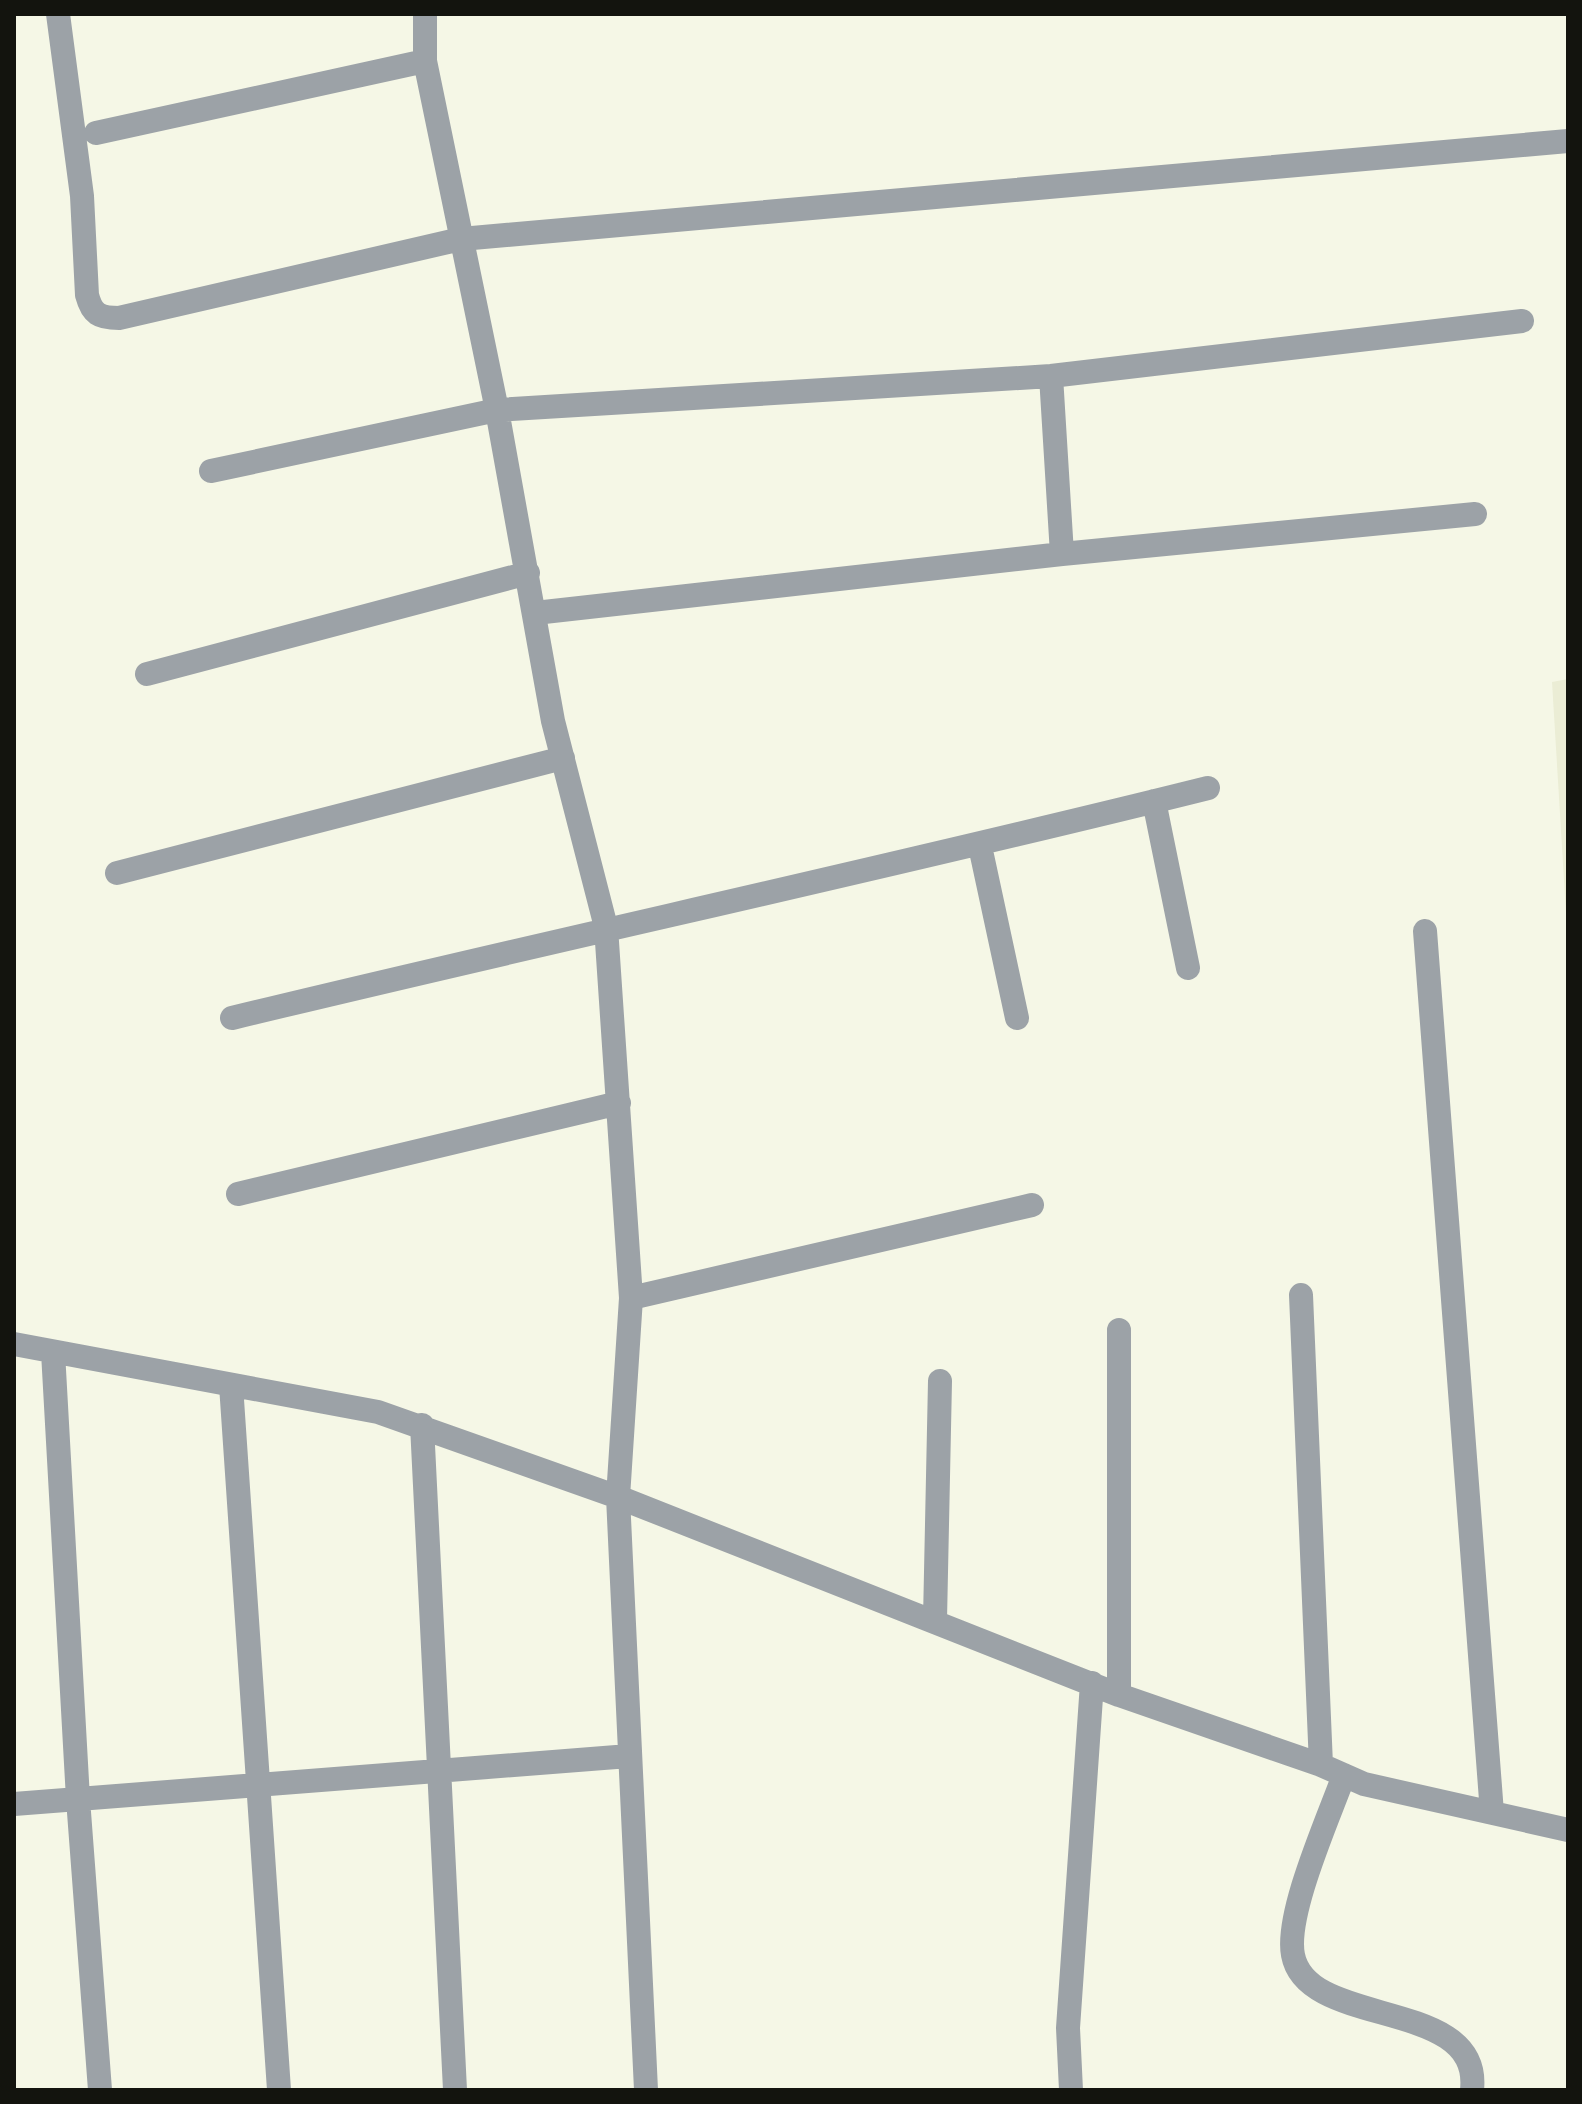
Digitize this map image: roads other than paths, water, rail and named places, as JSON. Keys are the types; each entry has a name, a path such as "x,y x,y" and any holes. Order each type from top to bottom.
{"street":[{"path":"58,14 82,196 87,295 91,310 102,318 119,318 461,239 1568,141"},
{"path":"425,14 425,61 497,410 563,758 606,927 631,1298 618,1497 646,2090"},
{"path":"96,133 425,61"},
{"path":"211,471 497,410 1051,376 1522,321"},
{"path":"1051,376 1062,554"},
{"path":"535,613 1062,554 1475,514"},
{"path":"147,674 528,573"},
{"path":"117,873 563,758"},
{"path":"232,1018 606,927 980,846 1208,788"},
{"path":"1154,801 1188,968"},
{"path":"980,846 1017,1018"},
{"path":"1425,931 1492,1813"},
{"path":"238,1194 619,1103"},
{"path":"631,1298 1032,1205"},
{"path":"1301,1295 1321,1765"},
{"path":"1119,1330 1119,1695"},
{"path":"14,1344 378,1412 422,1425 618,1497 1119,1695 1321,1765 1364,1784 1568,1830"},
{"path":"53,1352 78,1799 100,2090"},
{"path":"935,1620 940,1381"},
{"path":"231,1385 279,2090"},
{"path":"422,1425 455,2090"},
{"path":"1071,2090 1068,2028 1092,1683"},
{"path":"14,1804 629,1756"},
{"path":"1344,1775 1300,1900 1292,1937 1293,1958 1307,1978 1333,1998 1444,2033 1460,2047 1469,2064 1472,2090"}]}
